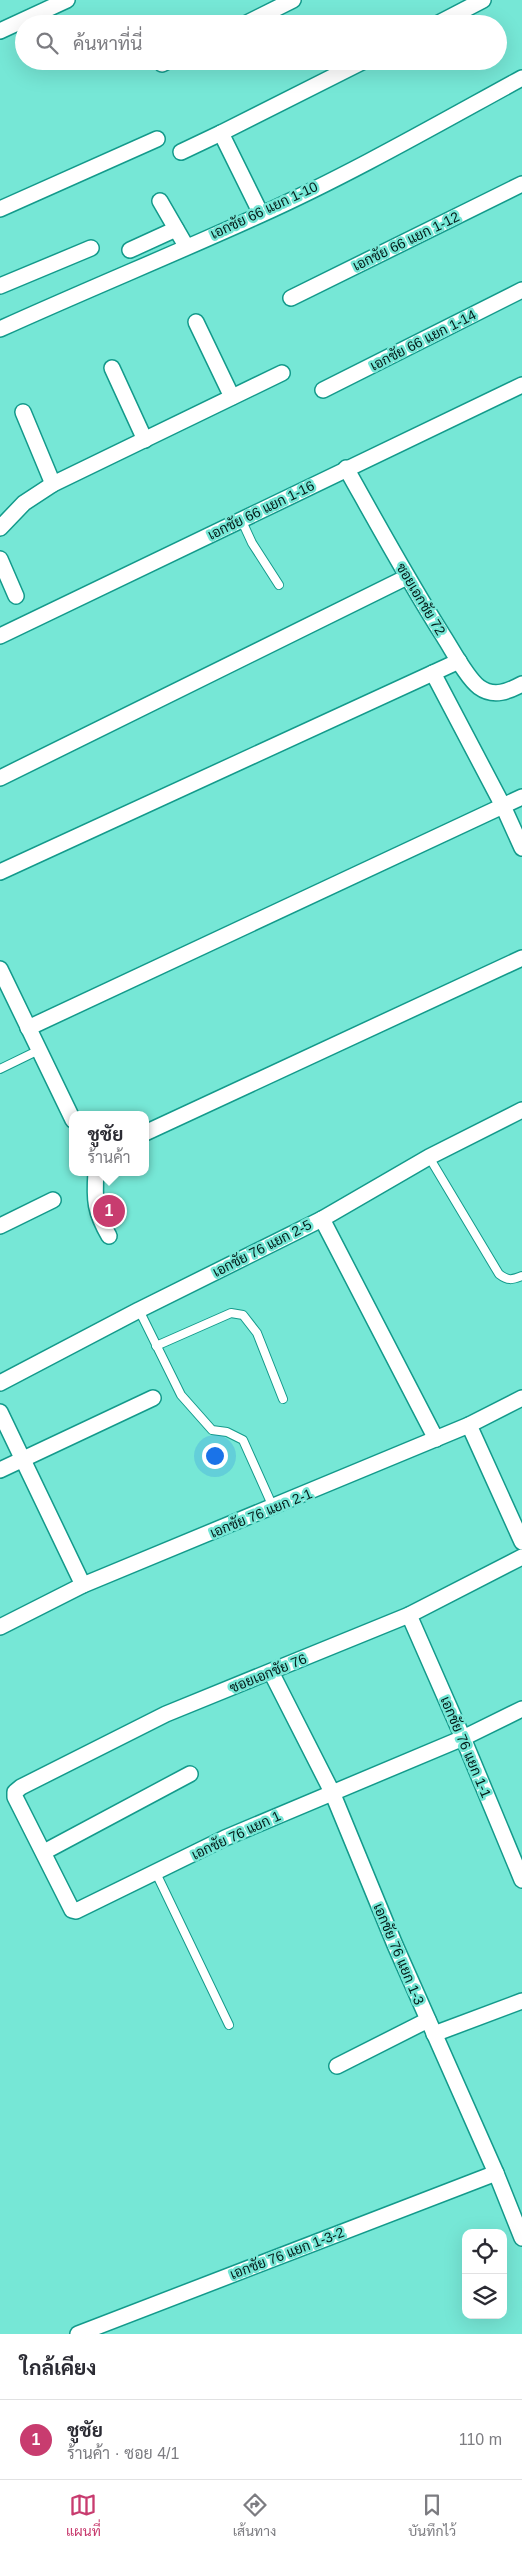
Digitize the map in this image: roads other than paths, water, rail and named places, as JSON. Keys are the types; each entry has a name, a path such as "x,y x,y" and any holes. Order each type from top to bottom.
{"street":[{"path":"38,15 67,0"},
{"path":"263,15 293,0"},
{"path":"454,15 483,0"},
{"path":"0,31 15,25"},
{"path":"181,152 221,134 346,70"},
{"name":"เอกชัย 66 แยก 1-10","path":"0,329 261,214 411,138 522,78"},
{"path":"221,134 261,214"},
{"path":"0,209 157,139"},
{"name":"เอกชัย 66 แยก 1-12","path":"291,298 522,184"},
{"path":"160,201 186,246"},
{"path":"130,250 176,229"},
{"path":"0,286 91,248"},
{"name":"เอกชัย 66 แยก 1-14","path":"323,390 522,290"},
{"path":"196,322 232,397"},
{"path":"112,368 145,440"},
{"path":"0,528 24,503 53,484 282,373"},
{"name":"เอกชัย 66 แยก 1-16","path":"0,636 522,385"},
{"path":"23,412 53,484"},
{"name":"ซอยเอกชัย 72","path":"346,468 407,577 459,661 479,687 491,692 505,693 522,684"},
{"path":"0,559 16,596"},
{"path":"0,778 407,577"},
{"path":"0,872 459,661"},
{"path":"432,673 503,806 522,848"},
{"path":"28,1028 522,797"},
{"path":"149,1131 522,958"},
{"path":"0,968 69,1112"},
{"name":"เอกชัย 76 แยก 2-5","path":"0,1383 139,1310 322,1218 429,1157 522,1110"},
{"path":"96,1176 94,1196 98,1216 108,1236"},
{"path":"0,1226 53,1200"},
{"path":"322,1218 436,1439"},
{"path":"0,1470 153,1398"},
{"name":"เอกชัย 76 แยก 2-1","path":"0,1627 83,1585 273,1508 469,1425 522,1398"},
{"path":"0,1412 24,1458 83,1585"},
{"path":"469,1425 522,1542"},
{"name":"ซอยเอกชัย 76","path":"15,1792 166,1714 409,1615 522,1557"},
{"name":"เอกชัย 76 แยก 1-1","path":"409,1615 464,1738 522,1880"},
{"name":"เอกชัย 76 แยก 1-3","path":"272,1672 332,1792 434,2034 496,2172 522,2238"},
{"name":"เอกชัย 76 แยก 1","path":"15,1792 16,1801 44,1852 72,1910 76,1911 225,1838 464,1738 522,1709"},
{"path":"44,1852 190,1774"},
{"path":"434,2034 522,2000"},
{"path":"337,2066 428,2020"},
{"name":"เอกชัย 76 แยก 1-3-2","path":"78,2334 496,2172"}],"lane":[{"path":"241,519 252,543 279,586"},
{"path":"0,1069 39,1050"},
{"path":"429,1157 500,1274 506,1279 513,1280 522,1276"},
{"path":"139,1310 180,1395 212,1430 227,1432 242,1440 273,1508"},
{"path":"156,1346 230,1313 243,1315 257,1332 283,1399"},
{"path":"156,1873 230,2025"}],"place":[{"name":"ชูชัย","path":"109,1211"}]}
